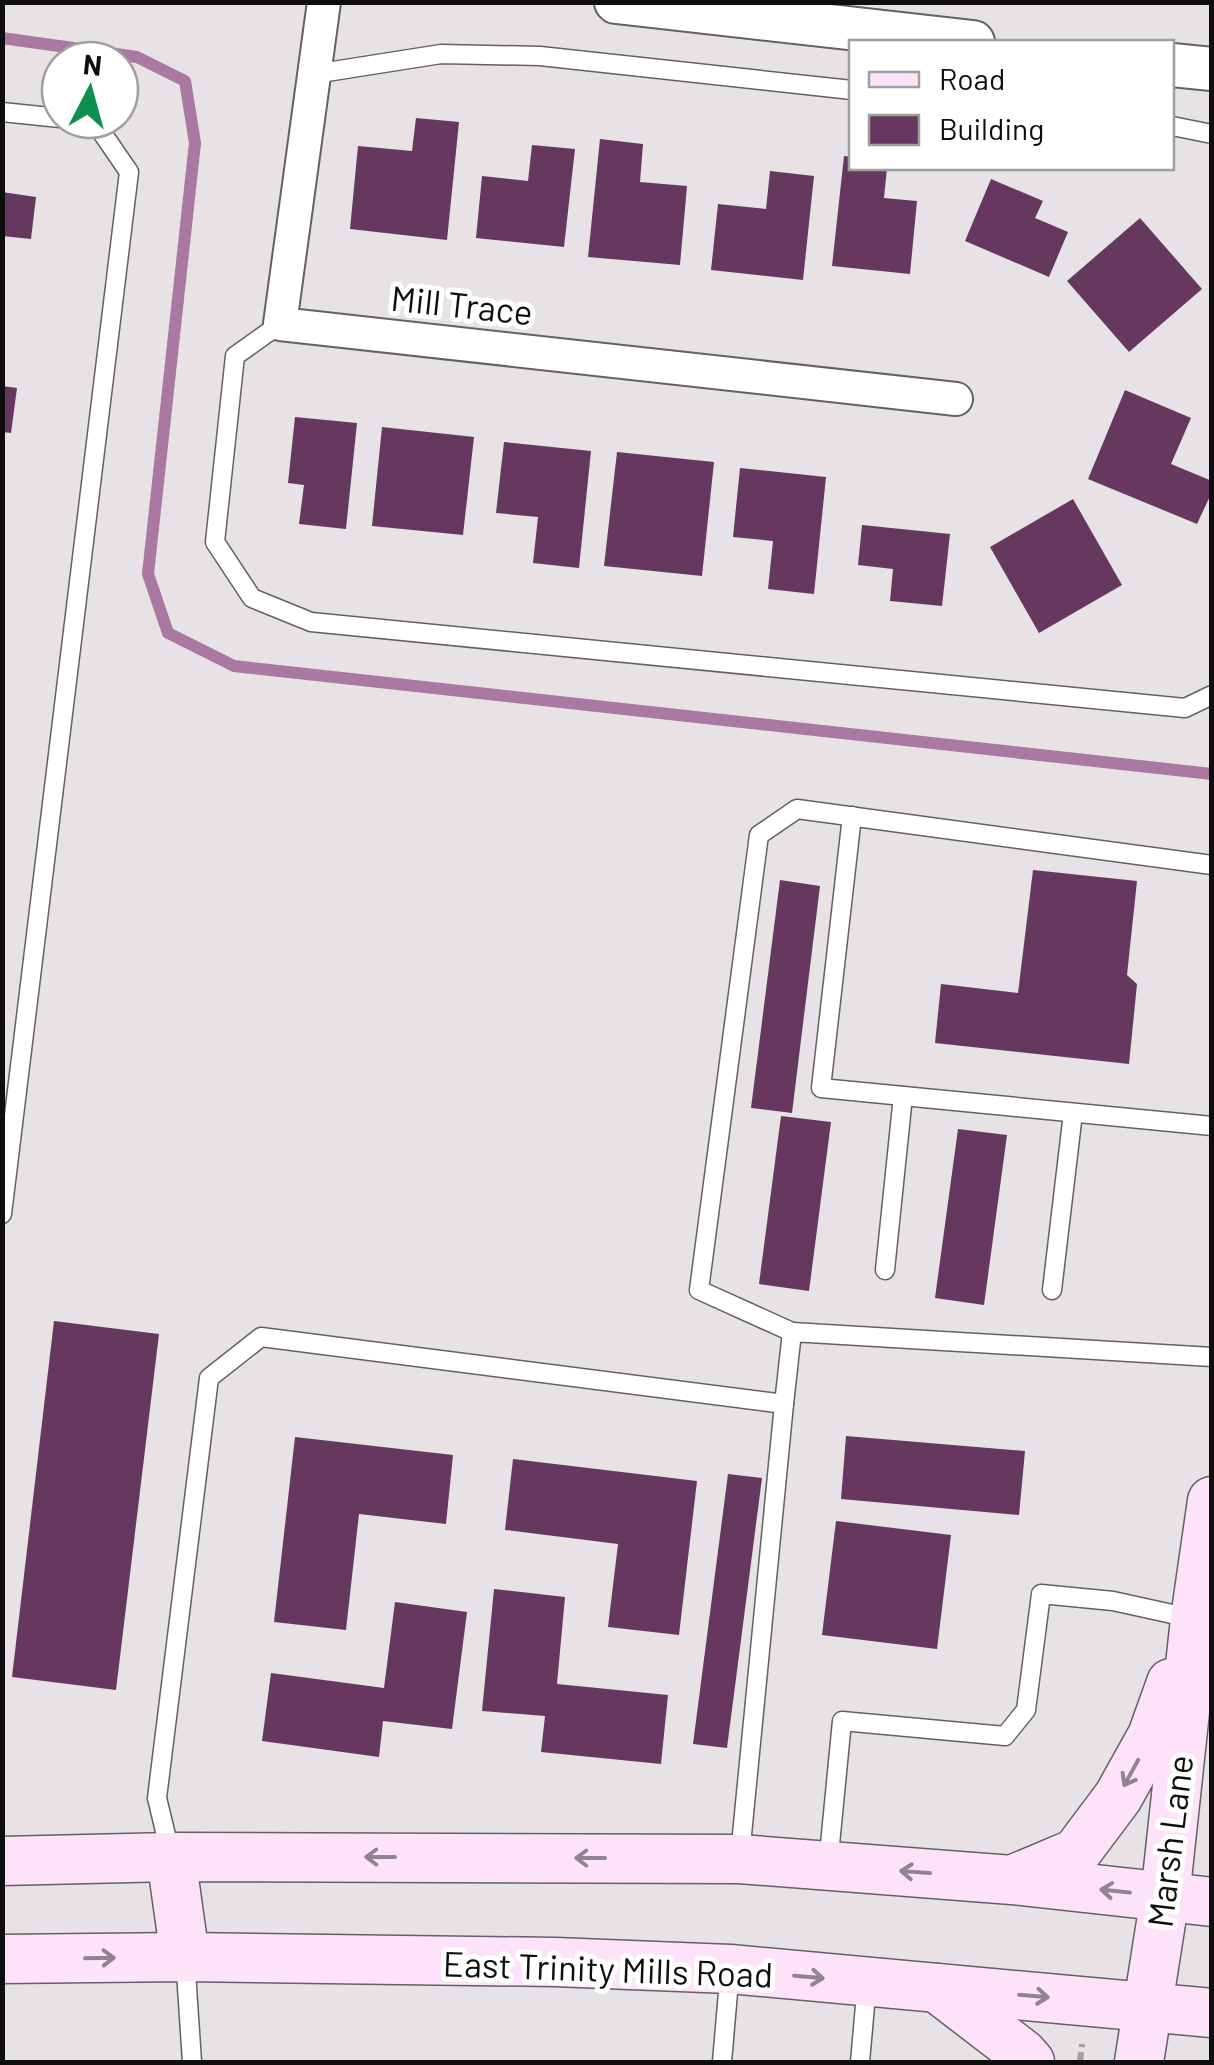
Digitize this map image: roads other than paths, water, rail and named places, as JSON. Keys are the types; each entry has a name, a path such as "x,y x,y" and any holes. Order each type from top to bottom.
{"main road":[{"name":"Marsh Lane","path":"1139,2062 1165,1897 1212,1501"},
{"path":"1012,1880 1076,1852 1118,1796 1152,1736 1195,1619"},
{"path":"171,1857 185,1957"},
{"path":"2,1861 171,1857 740,1859 1012,1880 1212,1902"},
{"name":"East Trinity Mills Road","path":"2,1959 555,1962 730,1970 1212,2013"},
{"path":"937,1988 1030,2062"}],"street":[{"path":"280,324 324,2"},
{"path":"616,2 956,40"},
{"path":"1174,65 1212,69"},
{"name":"Mill Trace","path":"280,324 956,399"}],"lane":[{"path":"314,74 441,54 540,56 849,90"},
{"path":"2,112 40,116"},
{"path":"1174,126 1212,134"},
{"path":"3,1210 129,172 107,140"},
{"path":"280,324 235,356 215,542 252,598 311,622 1185,708 1212,696"},
{"path":"1212,866 796,809 758,835 699,1290 792,1332 1212,1356"},
{"path":"852,816 821,1088 1212,1126"},
{"path":"885,1270 904,1096"},
{"path":"1052,1290 1073,1112"},
{"path":"740,1859 792,1332"},
{"path":"171,1857 157,1798 209,1378 261,1337 784,1404"},
{"path":"828,1866 842,1722 1005,1736 1026,1710 1041,1594 1113,1601 1195,1619"},
{"path":"185,1957 192,2062"},
{"path":"722,2062 730,1970"},
{"path":"860,2062 867,1982"}],"waterway":[{"path":"2,38 137,57 185,81 195,143 148,574 168,633 234,666 1212,774"}]}
